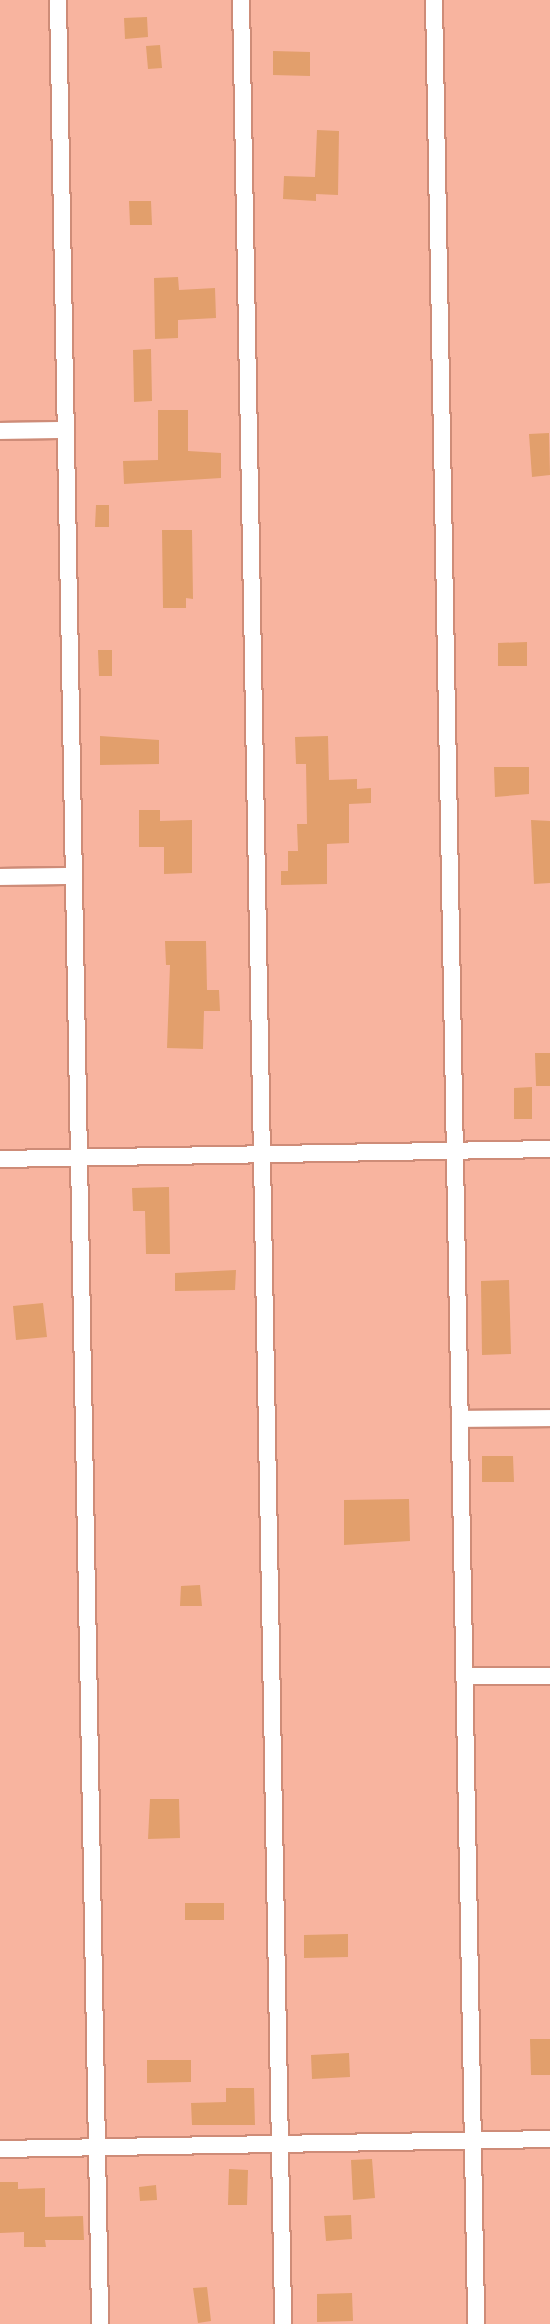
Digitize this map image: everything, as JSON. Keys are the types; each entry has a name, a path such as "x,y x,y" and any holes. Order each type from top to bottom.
{"street":[{"path":"58,0 100,2324"},
{"path":"241,0 283,2324"},
{"path":"434,0 476,2324"},
{"path":"0,431 66,430"},
{"path":"0,877 74,876"},
{"path":"0,1159 550,1149"},
{"path":"459,1419 550,1418"},
{"path":"464,1676 550,1676"},
{"path":"0,2149 550,2139"}],"building":[{"path":"147,17 148,37 125,39 124,18"},
{"path":"160,45 162,68 148,69 146,46"},
{"path":"273,51 310,52 310,76 273,75"},
{"path":"317,130 339,131 338,195 316,194 316,201 283,199 284,176 315,177"},
{"path":"129,201 151,201 152,225 130,225"},
{"path":"178,277 179,290 215,288 216,318 178,320 178,338 155,339 154,278"},
{"path":"151,349 152,401 134,402 133,350"},
{"path":"158,410 188,410 188,451 221,453 221,478 124,484 123,461 158,460"},
{"path":"549,433 550,475 532,477 529,434"},
{"path":"96,505 109,505 109,527 95,527"},
{"path":"162,530 192,530 193,599 186,598 186,608 163,608"},
{"path":"527,642 527,666 498,666 498,643"},
{"path":"98,650 112,650 112,676 99,676"},
{"path":"100,736 159,740 159,764 100,765"},
{"path":"328,736 329,780 357,779 357,789 371,788 371,803 349,804 349,843 327,844 327,884 281,885 281,871 288,871 288,851 298,851 297,824 307,824 306,764 296,764 295,737"},
{"path":"494,767 529,767 529,794 495,797"},
{"path":"139,810 160,810 160,821 192,820 192,873 164,874 164,847 139,847"},
{"path":"531,820 550,821 550,883 534,884"},
{"path":"165,941 206,941 207,990 219,990 220,1011 204,1011 203,1049 167,1048 170,965 166,965"},
{"path":"535,1053 550,1053 550,1086 536,1086"},
{"path":"532,1087 532,1119 514,1119 514,1088"},
{"path":"169,1187 170,1254 146,1254 145,1211 133,1211 132,1188"},
{"path":"236,1270 235,1290 175,1291 175,1273"},
{"path":"509,1280 511,1354 482,1355 481,1281"},
{"path":"43,1303 47,1337 16,1340 13,1306"},
{"path":"482,1456 513,1456 514,1482 482,1482"},
{"path":"409,1499 410,1541 344,1545 344,1500"},
{"path":"200,1585 202,1606 180,1606 181,1586"},
{"path":"150,1799 179,1799 180,1838 148,1839"},
{"path":"185,1903 224,1903 224,1920 185,1920"},
{"path":"348,1934 348,1957 304,1958 304,1935"},
{"path":"530,2039 550,2039 550,2075 531,2075"},
{"path":"349,2053 350,2077 312,2079 311,2055"},
{"path":"147,2060 191,2060 191,2082 147,2083"},
{"path":"226,2088 254,2088 255,2125 192,2125 191,2103 226,2102"},
{"path":"372,2159 375,2198 353,2200 351,2160"},
{"path":"229,2169 248,2170 247,2205 228,2205"},
{"path":"0,2182 18,2182 18,2189 45,2188 45,2217 83,2216 84,2240 45,2240 46,2247 24,2247 24,2232 0,2233"},
{"path":"156,2185 157,2200 140,2201 139,2187"},
{"path":"351,2215 352,2239 326,2241 324,2216"},
{"path":"207,2287 211,2321 198,2323 193,2288"},
{"path":"352,2293 353,2321 317,2322 317,2294"}]}
